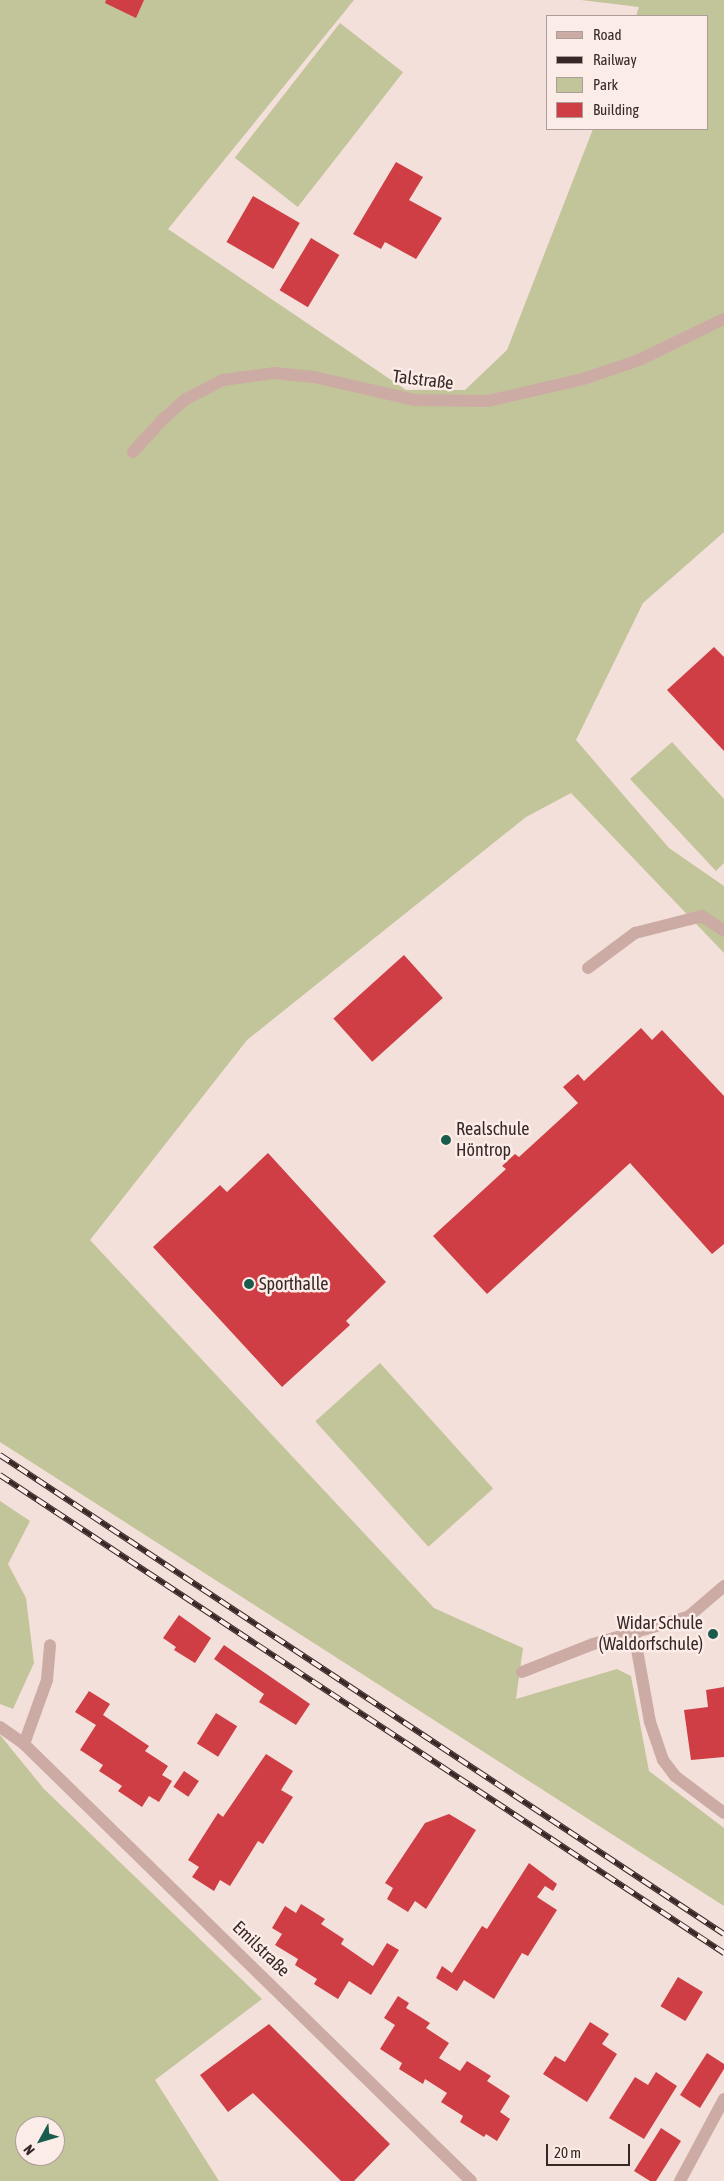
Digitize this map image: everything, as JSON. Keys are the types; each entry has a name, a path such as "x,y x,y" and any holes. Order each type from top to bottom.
{"street":[{"name":"Talstraße","path":"133,452 163,418 186,399 223,380 274,372 314,376 415,400 488,401 583,379 639,360 724,319"},
{"path":"588,968 635,933 702,916 724,931"},
{"path":"522,1672 593,1644 688,1617 724,1586"},
{"path":"634,1633 650,1722 663,1760 675,1776 724,1813"},
{"path":"24,1744 47,1680 50,1645"},
{"name":"Emilstraße","path":"0,1727 24,1744 471,2181"},
{"path":"680,2181 724,2099"}],"green space":[{"path":"0,0 354,0 168,229 406,390 465,390 507,350 593,130 709,130 709,15 636,15 639,7 581,0 724,0 724,532 643,603 576,740 669,848 724,886 724,953 571,793 526,817 247,1040 90,1240 434,1608 523,1648 516,1699 617,1669 631,1676 649,1771 724,1828 724,1906 0,1442"},
{"path":"340,23 403,72 298,207 235,158"},
{"path":"672,742 724,799 724,863 716,871 630,779"},
{"path":"380,1363 493,1489 428,1547 315,1421"},
{"path":"0,1501 30,1521 8,1564 26,1598 34,1663 13,1709 0,1704"},
{"path":"0,1735 44,1789 262,1999 155,2080 219,2181 0,2181"}],"building":[{"path":"106,0 144,0 136,18 105,3"},
{"path":"396,162 423,177 409,200 442,218 416,259 385,242 381,249 353,234"},
{"path":"253,196 300,223 273,269 226,242"},
{"path":"311,238 339,255 308,307 280,290"},
{"path":"714,647 724,657 724,751 667,690"},
{"path":"404,955 443,998 372,1062 333,1019"},
{"path":"641,1028 652,1040 662,1030 724,1096 724,1244 712,1254 630,1163 487,1294 433,1236 506,1169 502,1166 515,1154 519,1157 578,1103 563,1087 578,1074 584,1081"},
{"name":"Sporthalle","path":"268,1153 386,1282 346,1321 350,1325 282,1387 153,1247 220,1185 227,1192"},
{"path":"179,1615 211,1638 195,1663 174,1650 176,1647 163,1638"},
{"path":"224,1645 310,1704 296,1725 259,1702 264,1694 214,1659"},
{"path":"724,1687 724,1757 691,1760 684,1710 708,1707 706,1690"},
{"path":"89,1691 110,1704 103,1715 149,1746 145,1751 168,1766 162,1775 172,1781 159,1802 149,1796 142,1807 118,1791 122,1786 99,1771 103,1765 80,1750 96,1725 75,1712"},
{"path":"216,1713 237,1726 218,1757 197,1744"},
{"path":"266,1754 293,1771 281,1790 293,1797 263,1844 258,1841 230,1886 220,1880 214,1891 192,1877 199,1867 188,1860 218,1813 223,1817"},
{"path":"184,1771 199,1781 188,1797 173,1787"},
{"path":"449,1814 476,1830 426,1909 415,1901 408,1912 387,1899 393,1888 385,1883 425,1823"},
{"path":"529,1863 557,1884 553,1891 545,1886 537,1897 557,1910 528,1956 522,1953 494,1999 464,1980 457,1991 436,1978 442,1966 452,1973 482,1926 487,1929"},
{"path":"301,1904 325,1919 321,1924 344,1939 341,1944 373,1966 387,1943 399,1950 371,1995 349,1981 338,1999 314,1984 317,1979 295,1965 298,1959 275,1945 282,1934 272,1928 285,1906 296,1913"},
{"path":"678,1977 703,1992 685,2021 660,2006"},
{"path":"398,1996 409,2003 406,2008 430,2023 426,2028 449,2043 439,2058 460,2071 467,2061 491,2076 487,2081 510,2096 500,2112 510,2119 497,2141 486,2134 484,2137 460,2122 463,2116 441,2102 447,2093 425,2079 423,2084 399,2069 402,2063 380,2049 395,2025 384,2018"},
{"path":"590,2022 609,2034 602,2044 617,2054 587,2102 543,2074 555,2056 565,2062"},
{"path":"269,2024 390,2144 354,2181 341,2181 253,2093 228,2112 200,2075"},
{"path":"707,2053 724,2064 724,2069 700,2108 680,2095"},
{"path":"656,2072 677,2086 644,2139 609,2118 635,2077 648,2085"},
{"path":"661,2128 681,2141 656,2181 650,2181 634,2171"}],"railway":[{"path":"0,1455 724,1934"},
{"path":"0,1475 724,1953"}],"place":[{"name":"Realschule Höntrop","path":"446,1140"},
{"name":"Sporthalle","path":"249,1284"},
{"name":"Widar Schule (Waldorfschule)","path":"713,1634"}]}
